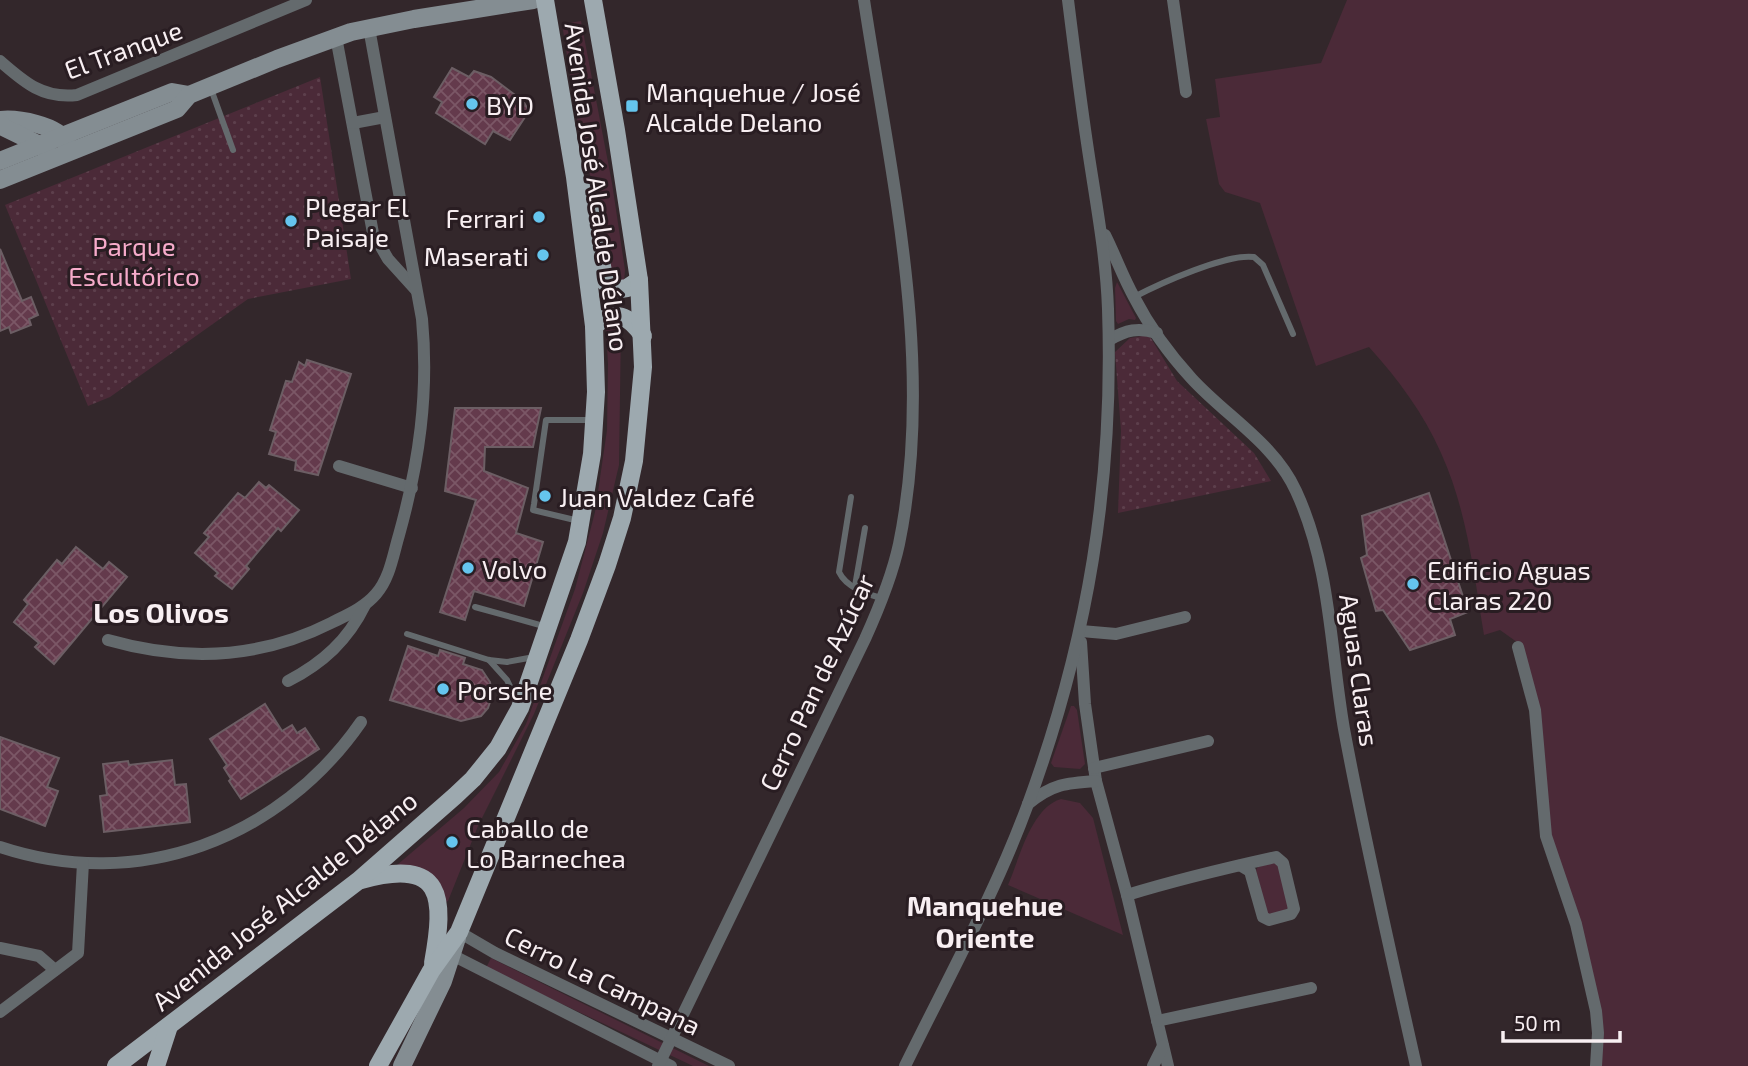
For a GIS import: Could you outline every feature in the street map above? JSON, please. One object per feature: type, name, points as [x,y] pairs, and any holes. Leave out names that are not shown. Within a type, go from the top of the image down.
[{"type":"main road","points":[[0,180],[65,148],[177,109],[189,95],[336,37],[369,28],[533,0]]},
{"type":"main road","name":"Avenida José Alcalde Délano","points":[[116,1066],[358,881],[472,779],[498,748],[520,708],[571,563],[591,465],[595,420],[594,326],[575,177],[545,0]]},
{"type":"main road","name":"Avenida José Alcalde Délano","points":[[402,1066],[452,955],[459,932],[579,640],[615,542],[634,461],[642,397],[643,336],[639,280],[593,0]]},
{"type":"main road","points":[[10,118],[46,127],[65,148],[40,145],[3,127],[0,121],[10,118]]},
{"type":"main road","points":[[0,134],[3,147],[0,153]]},
{"type":"main road","points":[[0,161],[40,145]]},
{"type":"main road","points":[[575,177],[587,184],[605,282],[614,290],[639,280]]},
{"type":"main road","points":[[594,326],[607,317],[620,315],[631,321],[643,336]]},
{"type":"main road","points":[[358,881],[384,875],[409,874],[421,878],[432,888],[439,903],[440,923],[431,971]]},
{"type":"main road","name":"Avenida José Alcalde Délano","points":[[378,1066],[431,971],[459,932]]},
{"type":"main road","points":[[156,1066],[169,1026]]},
{"type":"main road","points":[[367,1066],[400,1028]]},
{"type":"street","name":"El Tranque","points":[[0,61],[24,82],[46,94],[65,97],[77,95],[306,0]]},
{"type":"street","name":"Cerro Pan de Azúcar","points":[[663,1064],[672,1037],[883,598],[899,543],[908,477],[912,340],[903,253],[864,0]]},
{"type":"street","points":[[905,1066],[980,913],[1028,804],[1081,631],[1096,551],[1106,470],[1108,305],[1100,225],[1068,0]]},
{"type":"street","points":[[1173,0],[1186,92]]},
{"type":"street","points":[[108,640],[182,655],[232,654],[283,644],[308,635],[365,605],[375,596],[387,576],[412,488],[421,434],[425,377],[424,338],[369,28]]},
{"type":"street","points":[[336,37],[373,233],[388,259],[416,290]]},
{"type":"street","points":[[353,123],[386,117]]},
{"type":"street","name":"Aguas Claras","points":[[1100,225],[1133,297],[1172,356],[1192,379],[1275,456],[1296,490],[1305,513],[1323,572],[1344,725],[1416,1066]]},
{"type":"street","points":[[1109,340],[1131,330],[1145,329],[1157,334]]},
{"type":"street","points":[[339,466],[412,488]]},
{"type":"street","points":[[288,681],[316,665],[334,650],[349,632],[365,605]]},
{"type":"street","points":[[1081,631],[1116,634],[1185,617]]},
{"type":"street","points":[[1081,631],[1085,704],[1095,774],[1168,1066]]},
{"type":"street","points":[[1518,647],[1538,725],[1546,836],[1576,924],[1596,1011],[1598,1033],[1595,1066]]},
{"type":"street","points":[[1061,701],[1072,696],[1080,698],[1085,704]]},
{"type":"street","points":[[0,847],[28,855],[83,863],[132,861],[180,853],[227,836],[271,813],[312,781],[361,722]]},
{"type":"street","points":[[1028,804],[1056,785],[1209,741]]},
{"type":"street","points":[[1042,762],[1046,774],[1056,785]]},
{"type":"street","points":[[1127,895],[1240,865],[1276,857],[1283,863],[1294,909],[1291,914],[1269,920],[1263,917],[1250,871],[1240,865]]},
{"type":"street","points":[[0,1012],[74,958],[80,946],[83,863]]},
{"type":"street","name":"Cerro La Campana","points":[[459,932],[495,953],[729,1066]]},
{"type":"street","points":[[0,948],[39,956],[55,970]]},
{"type":"street","name":"Cerro La Campana","points":[[452,955],[663,1064]]},
{"type":"street","points":[[1157,1021],[1311,988]]},
{"type":"street","points":[[1153,1066],[1163,1046]]},
{"type":"lane","points":[[210,87],[233,150]]},
{"type":"lane","points":[[1133,297],[1158,285],[1236,257],[1254,257],[1263,265],[1293,334]]},
{"type":"lane","points":[[581,521],[533,510],[546,420],[595,420]]},
{"type":"lane","points":[[851,497],[839,567],[841,577],[866,594],[883,598]]},
{"type":"lane","points":[[855,586],[865,528]]},
{"type":"lane","points":[[475,607],[549,627]]},
{"type":"lane","points":[[407,634],[488,660],[508,662],[538,656]]},
{"type":"lane","points":[[488,660],[507,680],[520,708]]},
{"type":"green space","points":[[1347,0],[1748,0],[1748,1066],[1600,1066],[1602,1024],[1551,835],[1521,645],[1500,630],[1484,635],[1463,520],[1441,453],[1410,397],[1369,347],[1316,366],[1260,203],[1225,192],[1219,184],[1206,119],[1220,117],[1215,79],[1321,63]]},
{"type":"green space","points":[[581,21],[612,183],[625,270],[624,282],[613,283],[596,197],[580,138],[562,24]]},
{"type":"green space","name":"Parque Escultórico","points":[[320,77],[351,279],[248,299],[110,397],[88,406],[5,205]]},
{"type":"green space","points":[[1117,282],[1135,320],[1129,319],[1118,324],[1116,321]]},
{"type":"green space","points":[[613,321],[621,326],[619,465],[603,533],[583,593],[534,714],[478,826],[446,902],[397,865],[464,808],[499,772],[526,724],[575,589],[595,512],[607,430],[606,328]]},
{"type":"green space","points":[[1149,335],[1177,381],[1254,453],[1271,481],[1118,513],[1121,431],[1115,352],[1130,338]]},
{"type":"green space","points":[[1071,706],[1077,710],[1085,764],[1080,769],[1054,767],[1051,763]]},
{"type":"green space","points":[[1061,799],[1080,803],[1093,818],[1123,935],[1008,885],[1034,823],[1051,804]]},
{"type":"green space","points":[[1275,862],[1279,865],[1289,908],[1271,916],[1267,913],[1256,870]]},
{"type":"green space","points":[[491,958],[709,1066],[693,1066],[486,968]]},
{"type":"building","points":[[452,68],[469,77],[474,71],[491,77],[523,101],[529,111],[510,140],[493,131],[485,144],[436,113],[442,102],[434,97]]},
{"type":"building","points":[[0,249],[22,301],[31,297],[38,315],[29,319],[31,325],[11,333],[9,327],[0,331]]},
{"type":"building","points":[[307,360],[351,374],[318,475],[295,470],[296,461],[269,454],[276,432],[270,430],[286,381],[292,382],[299,362],[305,366]]},
{"type":"building","points":[[455,408],[541,408],[533,447],[485,447],[484,471],[528,488],[516,533],[543,542],[524,606],[474,591],[465,620],[440,612],[476,500],[445,491]]},
{"type":"building","points":[[259,482],[266,488],[269,485],[299,510],[281,531],[278,528],[246,566],[249,569],[232,589],[215,576],[218,573],[195,553],[209,537],[204,533],[238,493],[245,498]]},
{"type":"building","name":"Edificio Aguas Claras 220","points":[[1429,493],[1468,612],[1450,619],[1455,635],[1410,650],[1383,610],[1376,611],[1361,558],[1367,555],[1362,516]]},
{"type":"building","points":[[76,547],[103,569],[109,562],[127,577],[54,664],[35,647],[39,643],[14,622],[28,604],[24,600],[57,560],[62,564]]},
{"type":"building","name":"Porsche","points":[[408,646],[438,656],[440,650],[465,658],[463,664],[482,670],[490,682],[492,696],[488,708],[481,716],[461,721],[390,700]]},
{"type":"building","points":[[265,704],[282,731],[292,725],[297,733],[305,728],[319,749],[241,799],[229,781],[231,779],[224,768],[227,765],[210,739]]},
{"type":"building","points":[[0,737],[59,758],[47,787],[58,791],[45,826],[0,809]]},
{"type":"building","points":[[172,760],[175,785],[186,784],[190,822],[104,832],[100,796],[107,795],[103,764],[128,761],[129,765]]},
{"type":"place","name":"BYD","points":[[472,104]]},
{"type":"place","name":"Manquehue / José Alcalde Delano","points":[[632,106]]},
{"type":"place","name":"Ferrari","points":[[539,217]]},
{"type":"place","name":"Plegar El Paisaje","points":[[291,221]]},
{"type":"place","name":"Maserati","points":[[543,255]]},
{"type":"place","name":"Juan Valdez Café","points":[[545,496]]},
{"type":"place","name":"Volvo","points":[[468,568]]},
{"type":"place","name":"Edificio Aguas Claras 220","points":[[1413,584]]},
{"type":"place","name":"Porsche","points":[[443,689]]},
{"type":"place","name":"Caballo de Lo Barnechea","points":[[452,842]]},
{"type":"district","name":"Los Olivos","points":[[161,612]]},
{"type":"district","name":"Manquehue Oriente","points":[[985,921]]}]
